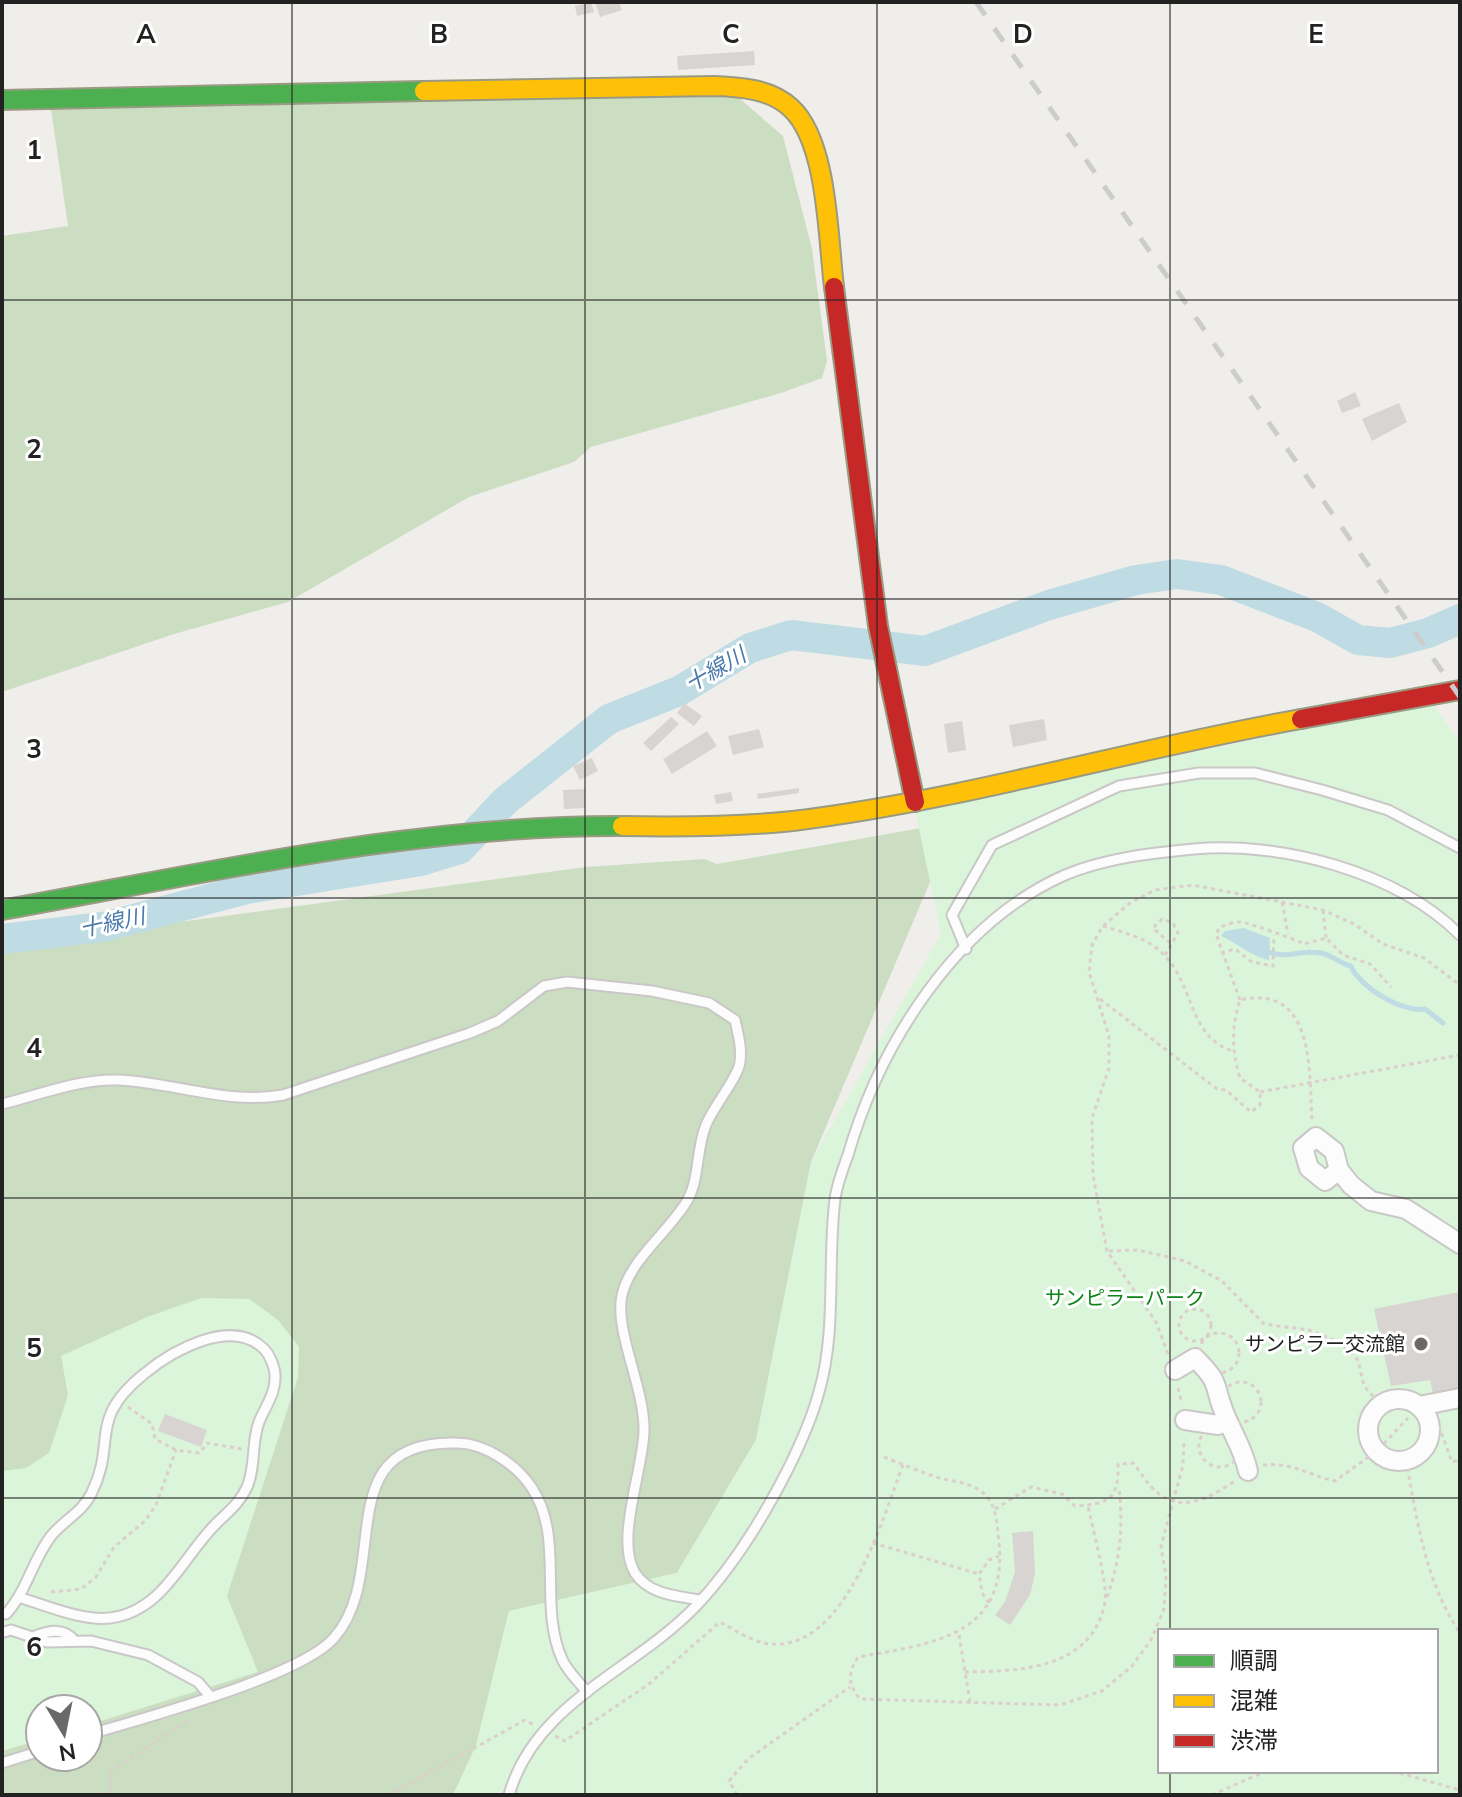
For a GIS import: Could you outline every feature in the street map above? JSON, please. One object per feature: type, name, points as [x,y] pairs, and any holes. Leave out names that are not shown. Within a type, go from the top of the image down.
[{"type":"street","points":[[2,100],[733,86],[760,91],[782,102],[801,119],[817,156],[878,626],[915,802]]},
{"type":"street","points":[[2,910],[406,838],[501,830],[791,821],[915,802],[1249,728],[1460,690]]},
{"type":"street","points":[[1339,1170],[1325,1181],[1309,1168],[1303,1148],[1316,1137],[1334,1151],[1339,1170],[1371,1201],[1406,1209],[1460,1244]]},
{"type":"street","points":[[1175,1370],[1195,1358],[1217,1380],[1221,1419],[1243,1448],[1248,1471]]},
{"type":"street","points":[[1424,1405],[1430,1432],[1423,1450],[1406,1460],[1396,1461],[1377,1451],[1368,1432],[1374,1412],[1381,1405],[1400,1399],[1424,1405],[1460,1398]]},
{"type":"street","points":[[1185,1420],[1221,1419]]},
{"type":"lane","points":[[966,949],[952,915],[992,845],[1119,786],[1199,773],[1255,773],[1388,810],[1460,848]]},
{"type":"lane","points":[[509,1795],[514,1775],[542,1731],[557,1715],[626,1665],[700,1600],[746,1541],[787,1470],[819,1392],[828,1340],[835,1196],[859,1117],[894,1043],[942,973],[997,916],[1065,875],[1137,855],[1212,847],[1296,854],[1375,879],[1447,922],[1460,935]]},
{"type":"lane","points":[[2,1104],[114,1080],[225,1097],[264,1099],[283,1095],[470,1033],[498,1021],[544,986],[567,982],[652,991],[709,1003],[735,1020],[740,1042],[740,1065],[715,1102],[704,1129],[689,1199],[631,1273],[620,1310],[640,1390],[644,1429],[626,1554],[636,1575],[647,1585],[659,1592],[700,1600]]},
{"type":"lane","points":[[21,1598],[108,1618],[145,1604],[175,1579],[203,1538],[236,1507],[248,1486],[258,1424],[273,1392],[276,1375],[268,1353],[243,1335],[227,1335],[172,1356],[145,1373],[117,1399],[108,1416],[100,1470],[92,1493],[77,1515],[53,1533],[28,1577],[21,1598],[4,1610],[3,1633],[35,1636],[61,1644],[75,1641],[119,1646],[148,1655],[198,1682],[210,1696]]},
{"type":"lane","points":[[104,1730],[270,1675],[333,1640],[351,1614],[360,1589],[370,1504],[377,1477],[393,1460],[435,1442],[462,1443],[488,1451],[514,1467],[531,1487],[545,1513],[554,1626],[562,1659],[587,1692]]},
{"type":"lane","points":[[2,1763],[24,1756]]},
{"type":"path","points":[[884,1457],[939,1478],[968,1483],[985,1493],[995,1509],[1000,1555],[989,1603],[959,1634],[940,1642],[858,1657],[849,1671],[850,1687],[860,1699],[1060,1705],[1102,1691],[1132,1666],[1151,1640],[1164,1609],[1166,1576],[1161,1546],[1183,1465],[1185,1420],[1175,1370],[1156,1322],[1107,1251],[1093,1175],[1092,1118],[1109,1068],[1109,1036],[1089,972],[1092,945],[1103,926],[1130,903],[1155,890],[1193,885],[1323,910],[1354,924],[1383,944],[1424,958],[1460,985]]},
{"type":"path","points":[[1282,902],[1288,935]]},
{"type":"path","points":[[1323,910],[1326,938],[1343,955],[1370,964],[1391,987]]},
{"type":"path","points":[[1165,955],[1178,933],[1173,923],[1162,919],[1153,928],[1170,943]]},
{"type":"path","points":[[1326,938],[1304,944],[1288,935],[1274,935],[1242,921],[1220,927],[1216,934],[1221,953],[1240,1000],[1235,1017],[1237,1038],[1232,1051],[1240,1078],[1260,1092],[1460,1055]]},
{"type":"path","points":[[1103,926],[1144,939],[1165,955],[1179,974],[1199,1023],[1212,1044],[1232,1051]]},
{"type":"path","points":[[1221,953],[1235,949],[1252,962],[1273,966],[1274,935]]},
{"type":"path","points":[[1240,1000],[1261,996],[1279,1002],[1296,1020],[1311,1064],[1311,1102],[1316,1137]]},
{"type":"path","points":[[1098,998],[1217,1089],[1226,1090],[1251,1112],[1260,1105],[1260,1092]]},
{"type":"path","points":[[1107,1251],[1138,1250],[1185,1261],[1222,1281],[1264,1324],[1309,1330],[1339,1342],[1358,1360],[1364,1386],[1381,1405]]},
{"type":"path","points":[[1204,1338],[1193,1341],[1181,1332],[1179,1321],[1186,1313],[1195,1309],[1208,1316],[1210,1331],[1204,1338],[1199,1351],[1206,1369],[1218,1373],[1231,1369],[1239,1351],[1229,1335],[1216,1333],[1204,1338]]},
{"type":"path","points":[[1245,1382],[1256,1389],[1261,1401],[1253,1418],[1241,1422],[1221,1419],[1221,1400],[1227,1388],[1245,1382]]},
{"type":"path","points":[[117,1399],[152,1424],[155,1439],[176,1450],[200,1453],[207,1443],[254,1451]]},
{"type":"path","points":[[965,1672],[1014,1671],[1051,1664],[1078,1648],[1095,1627],[1120,1562],[1123,1526],[1118,1464],[1133,1463],[1157,1493],[1174,1501],[1193,1502],[1212,1497],[1248,1471],[1265,1464],[1292,1464],[1317,1477],[1335,1481],[1377,1451],[1424,1405],[1452,1462],[1460,1460]]},
{"type":"path","points":[[47,1593],[81,1589],[96,1577],[114,1547],[145,1521],[156,1505],[176,1450]]},
{"type":"path","points":[[1406,1460],[1420,1539],[1432,1581],[1460,1633]]},
{"type":"path","points":[[389,1795],[525,1720],[565,1741],[649,1684],[720,1622],[769,1644],[790,1643],[808,1636],[830,1618],[854,1584],[903,1465]]},
{"type":"path","points":[[995,1509],[1031,1487],[1062,1494],[1075,1506],[1088,1506],[1110,1498],[1119,1486]]},
{"type":"path","points":[[1088,1506],[1106,1600]]},
{"type":"path","points":[[873,1543],[979,1574]]},
{"type":"path","points":[[989,1603],[982,1593],[979,1574],[989,1560],[1000,1555]]},
{"type":"path","points":[[959,1634],[970,1702]]},
{"type":"path","points":[[737,1795],[729,1781],[748,1759],[850,1687]]},
{"type":"path","points":[[110,1795],[111,1770],[191,1719],[210,1696]]},
{"type":"path","points":[[1212,1795],[1262,1773]]},
{"type":"path","points":[[1399,1773],[1460,1790]]},
{"type":"path","points":[[1008,1795],[1026,1795]]},
{"type":"green space","points":[[732,92],[783,136],[812,249],[827,361],[822,378],[781,393],[591,447],[574,462],[469,497],[288,602],[174,634],[2,692],[2,236],[68,226],[51,109]]},
{"type":"green space","name":"サンピラーパーク","points":[[1432,703],[1460,743],[1460,1795],[453,1795],[476,1746],[509,1611],[677,1573],[756,1440],[811,1162],[941,934],[915,810]]},
{"type":"green space","points":[[933,826],[933,875],[811,1162],[756,1440],[677,1573],[509,1611],[476,1746],[453,1795],[2,1795],[2,946],[586,867],[704,859],[717,864]]},
{"type":"green space","points":[[201,1298],[249,1299],[278,1320],[299,1347],[298,1377],[227,1596],[258,1672],[104,1720],[104,1693],[24,1693],[24,1745],[2,1751],[2,1471],[26,1468],[49,1453],[68,1395],[61,1356],[147,1317]]},
{"type":"water","points":[[1244,928],[1270,938],[1269,960],[1221,936],[1225,931]]},
{"type":"building","points":[[591,2],[594,12],[577,16],[575,6]]},
{"type":"building","points":[[595,2],[619,2],[622,10],[600,17]]},
{"type":"building","points":[[754,51],[755,65],[678,70],[677,56]]},
{"type":"building","points":[[1355,392],[1361,406],[1342,413],[1337,401]]},
{"type":"building","points":[[1399,403],[1407,422],[1372,441],[1362,419]]},
{"type":"building","points":[[684,703],[702,716],[694,726],[677,713]]},
{"type":"building","points":[[671,717],[679,724],[651,751],[643,743]]},
{"type":"building","points":[[1044,719],[1047,740],[1013,747],[1009,725]]},
{"type":"building","points":[[962,721],[966,750],[948,753],[944,724]]},
{"type":"building","points":[[759,729],[764,747],[733,755],[728,736]]},
{"type":"building","points":[[707,731],[717,746],[672,774],[663,759]]},
{"type":"building","points":[[592,758],[598,771],[580,780],[573,766]]},
{"type":"building","points":[[799,788],[799,793],[758,799],[757,794]]},
{"type":"building","points":[[585,789],[585,808],[564,809],[563,790]]},
{"type":"building","points":[[731,792],[733,801],[716,804],[714,795]]},
{"type":"building","name":"サンピラー交流館","points":[[1460,1292],[1460,1393],[1434,1397],[1430,1380],[1391,1386],[1374,1309]]},
{"type":"building","points":[[165,1414],[207,1430],[201,1447],[158,1431]]},
{"type":"building","points":[[1033,1531],[1035,1574],[1030,1595],[1010,1625],[995,1615],[1005,1602],[1015,1572],[1012,1533]]},
{"type":"waterway","name":"十線川","points":[[2,939],[103,927],[247,889],[421,861],[460,849],[505,801],[609,719],[679,691],[750,648],[791,635],[925,651],[1049,605],[1136,580],[1177,574],[1221,580],[1317,617],[1358,640],[1390,643],[1428,633],[1460,619]]},
{"type":"waterway","points":[[1263,950],[1279,955],[1313,952],[1329,955],[1351,966],[1363,982],[1383,997],[1405,1007],[1425,1009],[1443,1023]]},
{"type":"railway","points":[[976,2],[1460,697]]},
{"type":"traffic: fast","points":[[2,100],[424,91]]},
{"type":"traffic: fast","points":[[2,910],[388,842],[544,828],[622,826]]},
{"type":"traffic: slow","points":[[424,91],[715,86],[745,88],[774,97],[791,108],[803,123],[812,144],[824,192],[834,287]]},
{"type":"traffic: slow","points":[[622,826],[750,824],[857,812],[1301,719]]},
{"type":"traffic: jam","points":[[834,287],[878,626],[915,802]]},
{"type":"traffic: jam","points":[[1301,719],[1460,690]]},
{"type":"place","name":"サンピラー交流館","points":[[1421,1344]]}]
